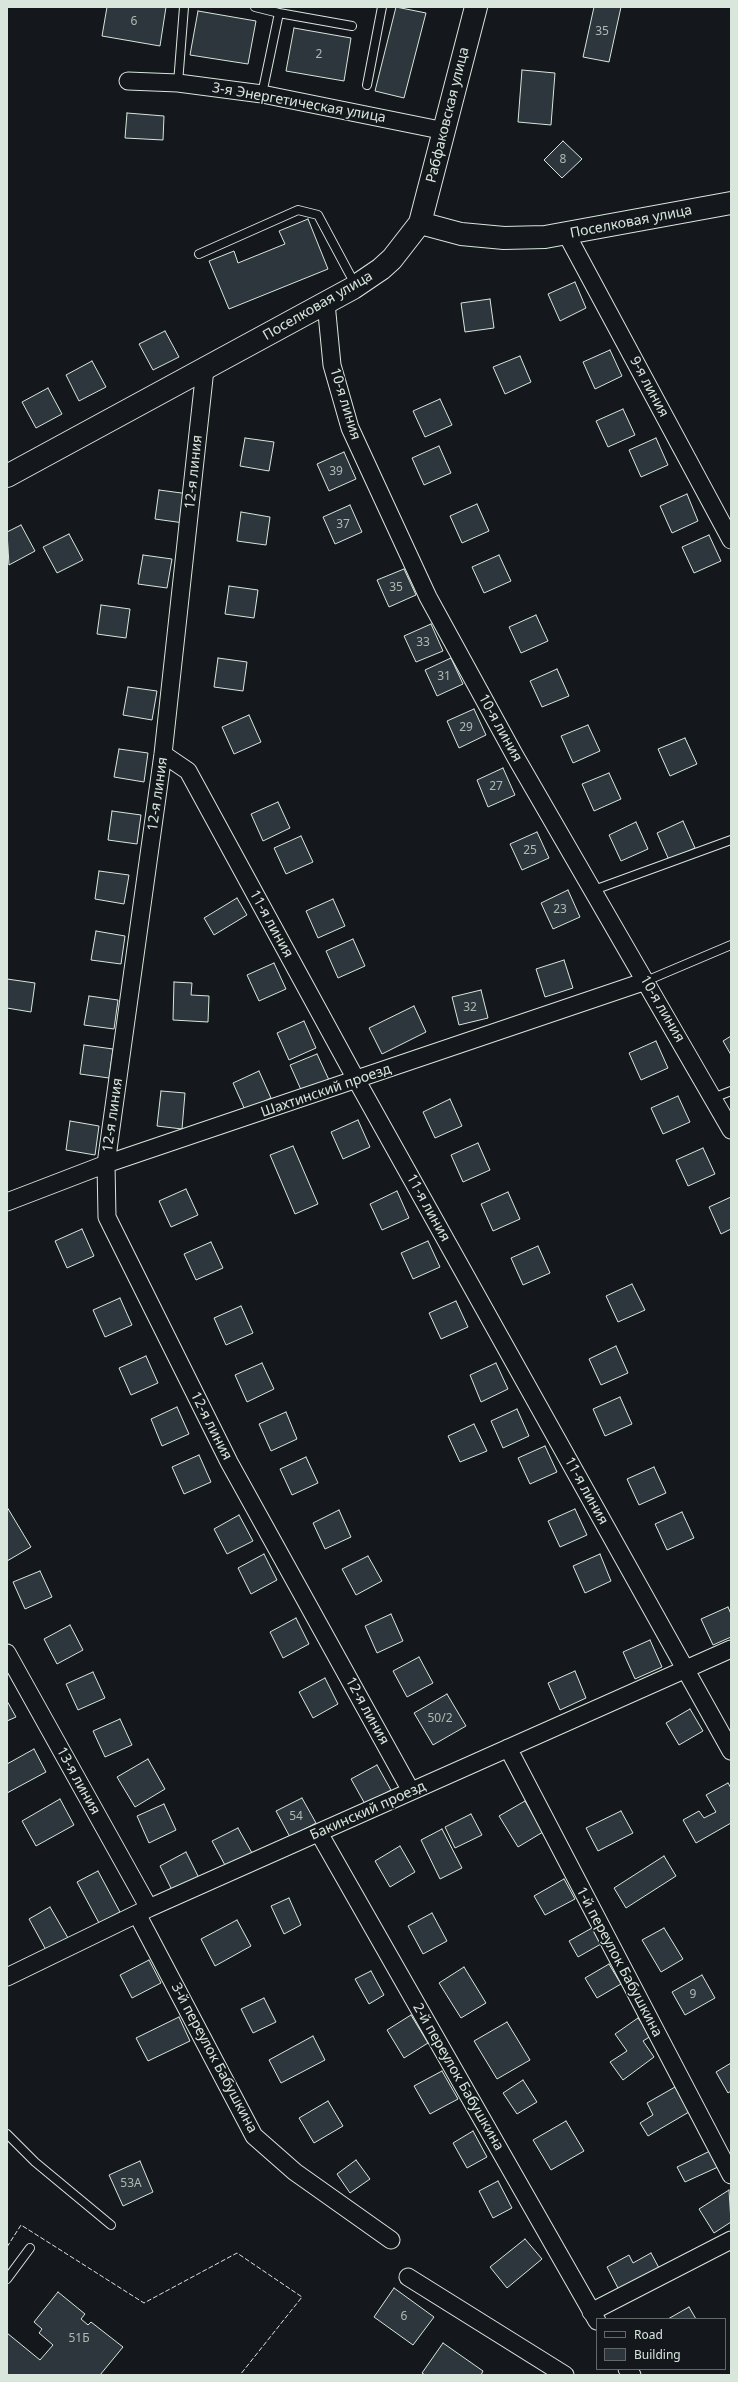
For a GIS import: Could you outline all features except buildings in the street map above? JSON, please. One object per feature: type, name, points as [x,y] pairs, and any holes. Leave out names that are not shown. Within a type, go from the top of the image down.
[{"type":"street","name":"Рабфаковская улица","points":[[420,223],[476,7]]},
{"type":"street","name":"3-я Энергетическая улица","points":[[128,81],[178,83],[262,94],[444,131]]},
{"type":"street","name":"Поселковая улица","points":[[7,476],[326,304],[356,286],[386,264],[420,223],[461,234],[504,238],[567,235],[731,203]]},
{"type":"street","name":"9-я линия","points":[[567,235],[731,540]]},
{"type":"street","name":"10-я линия","points":[[326,304],[332,365],[350,428],[428,597],[515,756],[646,980],[731,1130]]},
{"type":"street","name":"12-я линия","points":[[205,369],[163,754],[106,1164],[107,1217],[229,1462],[411,1791]]},
{"type":"street","name":"11-я линия","points":[[163,754],[188,771],[357,1081],[731,1752]]},
{"type":"street","name":"Шахтинский проезд","points":[[7,1202],[106,1164],[357,1081],[646,980]]},
{"type":"street","name":"Бакинский проезд","points":[[7,1977],[143,1911],[731,1649]]},
{"type":"street","name":"13-я линия","points":[[7,1653],[143,1911]]},
{"type":"street","name":"1-й переулок Бабушкина","points":[[508,1748],[731,2175]]},
{"type":"street","name":"2-й переулок Бабушкина","points":[[319,1833],[594,2316]]},
{"type":"street","name":"3-й переулок Бабушкина","points":[[143,1911],[254,2136],[295,2172],[390,2240]]},
{"type":"street","points":[[594,2316],[731,2240]]},
{"type":"street","points":[[408,2277],[565,2375]]},
{"type":"lane","points":[[178,83],[184,7]]},
{"type":"lane","points":[[255,7],[352,26]]},
{"type":"lane","points":[[367,85],[382,7]]},
{"type":"lane","points":[[262,94],[279,12]]},
{"type":"lane","points":[[199,254],[298,210],[318,215],[356,286]]},
{"type":"lane","points":[[594,890],[731,840]]},
{"type":"lane","points":[[646,980],[731,945]]},
{"type":"lane","points":[[714,1098],[731,1090]]},
{"type":"lane","points":[[7,2134],[35,2162],[111,2225]]},
{"type":"lane","points":[[7,2279],[30,2248]]},
{"type":"fence","points":[[7,2247],[21,2225],[144,2303],[237,2253],[302,2297],[240,2375]]}]
